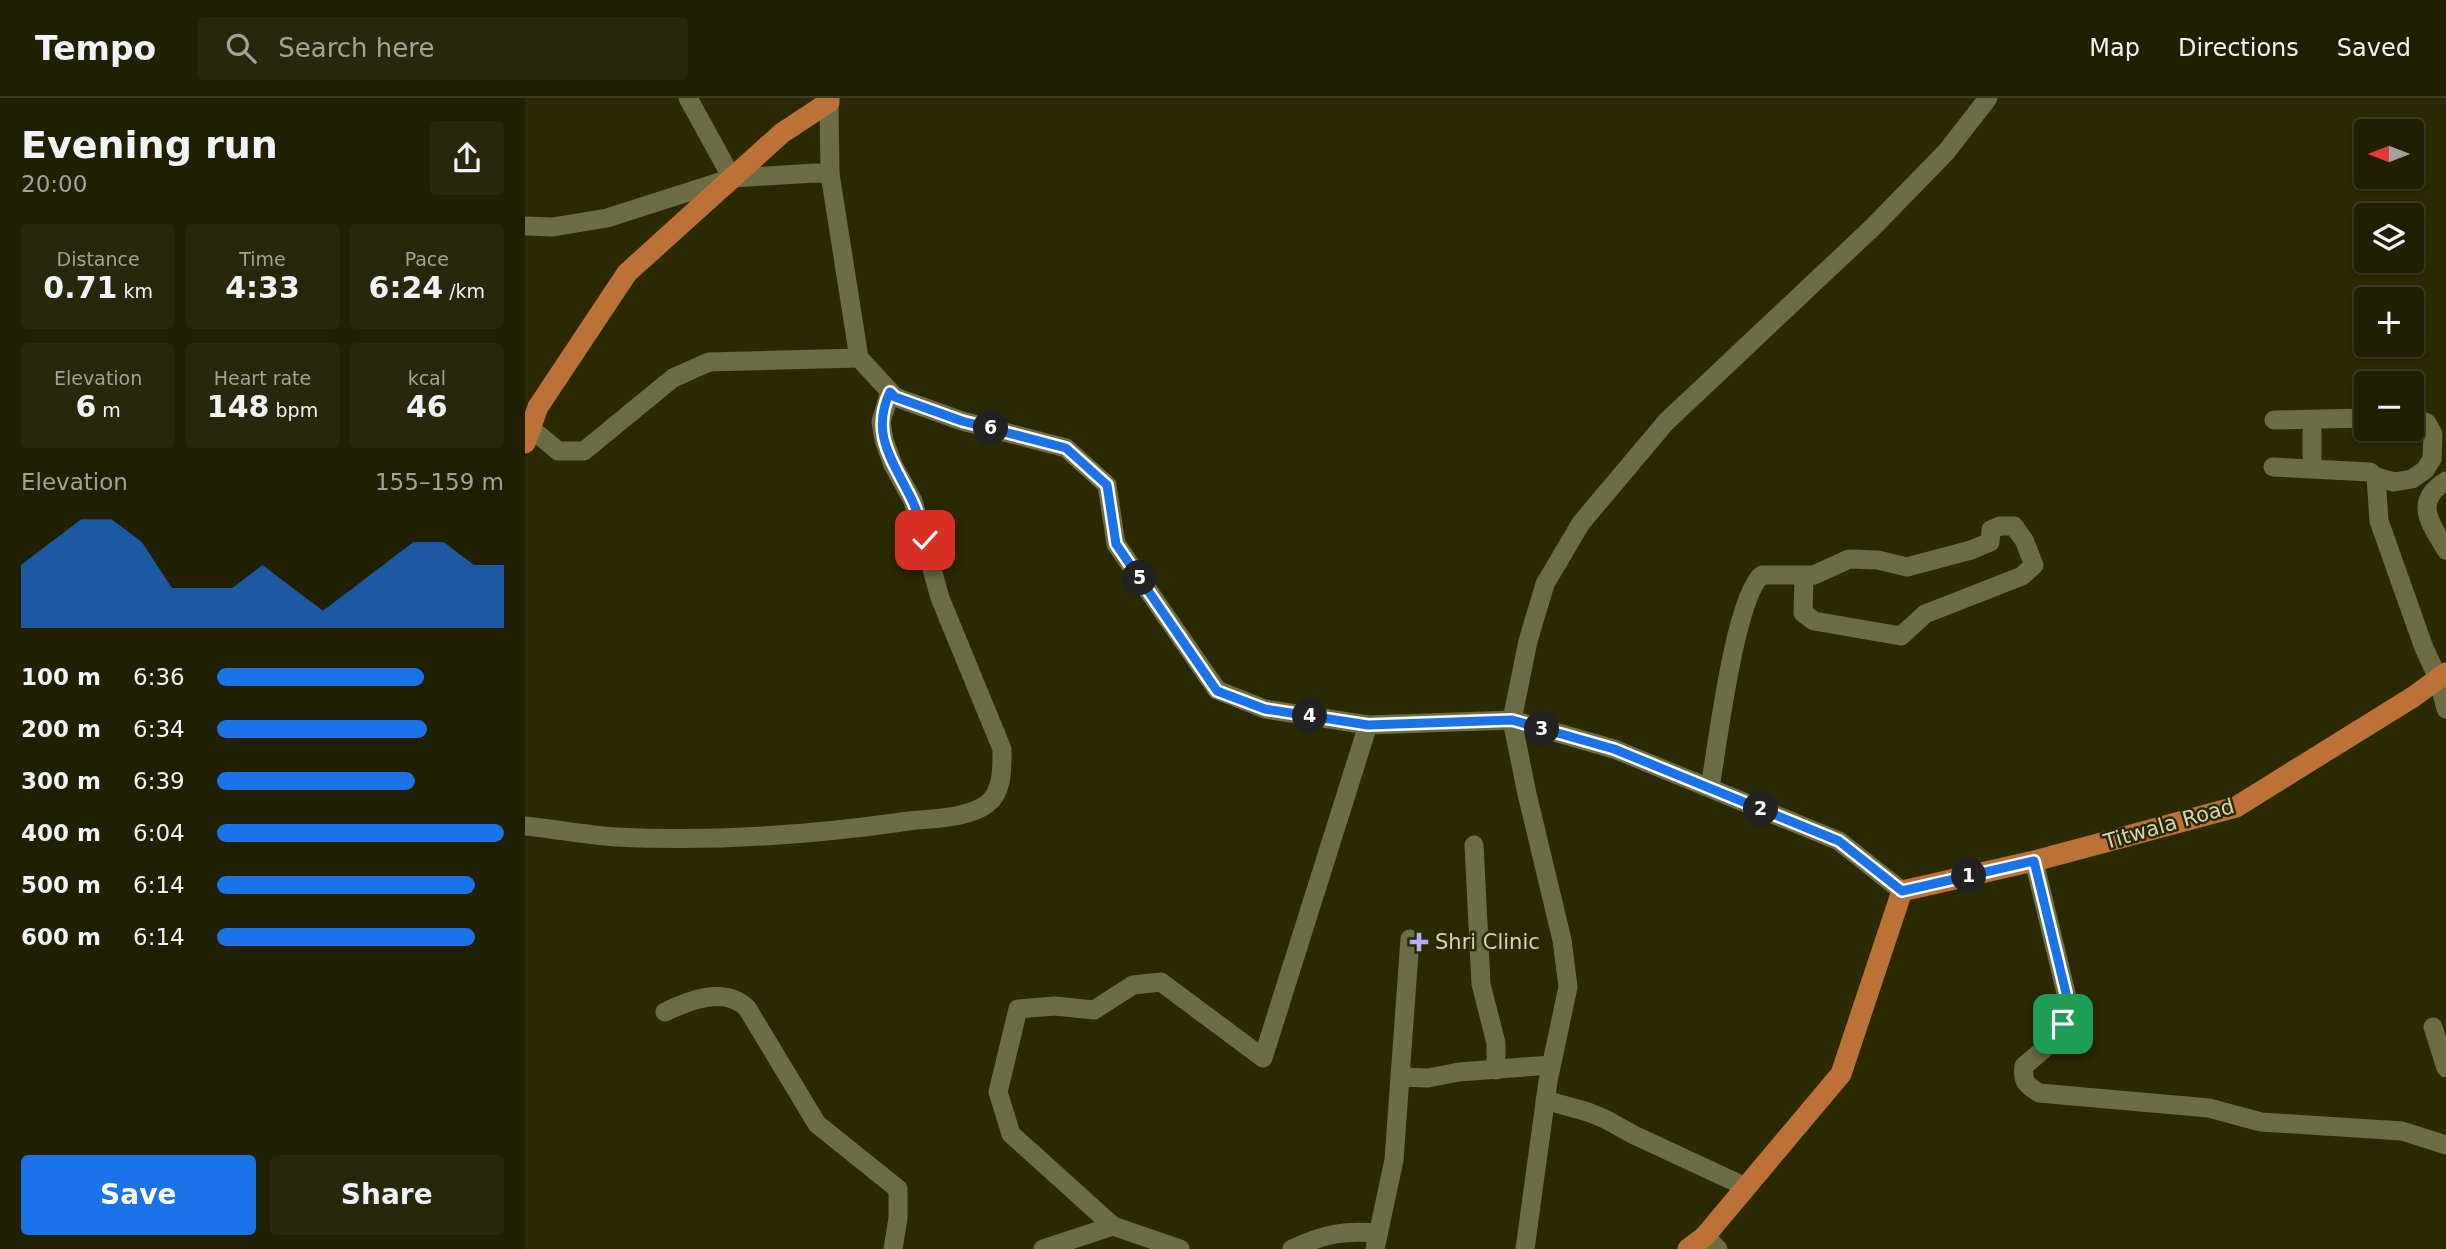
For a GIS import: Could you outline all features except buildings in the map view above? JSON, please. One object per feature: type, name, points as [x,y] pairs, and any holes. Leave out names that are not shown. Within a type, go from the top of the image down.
[{"type":"main road","points":[[532,439],[538,407],[627,273],[782,133],[829,100]]},
{"type":"main road","name":"Titwala Road","points":[[1902,891],[2034,861],[2236,807],[2413,697],[2442,676]]},
{"type":"main road","points":[[1688,1249],[1711,1242],[1746,1187],[1840,1073],[1902,891]]},
{"type":"street","points":[[688,98],[732,178]]},
{"type":"street","points":[[1525,1249],[1545,1100],[1568,987],[1562,940],[1512,720],[1528,641],[1545,584],[1581,523],[1666,422],[1873,227],[1947,151],[1987,98]]},
{"type":"street","points":[[829,100],[829,174],[859,358],[895,397],[962,421],[1066,448],[1107,485],[1116,544],[1217,691],[1265,709],[1368,725],[1512,720],[1614,749],[1839,841],[1902,891]]},
{"type":"street","points":[[525,226],[553,227],[607,218],[732,178],[829,174]]},
{"type":"street","points":[[532,439],[558,451],[584,451],[673,378],[709,362],[859,358]]},
{"type":"street","points":[[525,826],[615,836],[736,838],[884,825],[968,813],[988,803],[997,790],[1002,775],[1002,749],[940,598],[913,501],[893,465],[884,440],[881,422],[890,392]]},
{"type":"street","points":[[2274,420],[2354,418]]},
{"type":"street","points":[[2312,420],[2312,468]]},
{"type":"street","points":[[2273,467],[2370,472],[2376,477],[2394,482],[2412,479],[2425,470],[2432,459],[2433,434],[2424,422]]},
{"type":"street","points":[[2376,477],[2379,521],[2424,648],[2442,676],[2446,709]]},
{"type":"street","points":[[2446,481],[2431,494],[2426,505],[2427,516],[2446,551]]},
{"type":"street","points":[[1710,788],[1737,632],[1752,587],[1762,575],[1814,575],[1849,559],[1878,560],[1907,567],[1971,550],[1990,542],[1991,530],[2000,526],[2014,526],[2024,540],[2034,565],[2022,576],[1925,614],[1901,636],[1814,621],[1803,613],[1804,576]]},
{"type":"street","points":[[1179,1249],[1157,1245],[1113,1226],[1011,1134],[998,1092],[1018,1009],[1055,1006],[1094,1010],[1133,985],[1161,982],[1263,1058],[1368,725]]},
{"type":"street","points":[[1474,845],[1481,984],[1496,1043],[1496,1070]]},
{"type":"street","points":[[2034,861],[2066,993],[2066,1009],[2063,1024],[2052,1042],[2024,1066],[2023,1076],[2027,1085],[2039,1093],[2209,1108],[2260,1122],[2402,1131],[2446,1145]]},
{"type":"street","points":[[1292,1249],[1318,1236],[1357,1231],[1377,1241],[1394,1160],[1410,939]]},
{"type":"street","points":[[665,1012],[717,996],[739,1000],[747,1008],[817,1124],[898,1189],[894,1249]]},
{"type":"street","points":[[2433,1027],[2446,1068]]},
{"type":"street","points":[[1401,1077],[1428,1078],[1459,1072],[1551,1065]]},
{"type":"street","points":[[1545,1100],[1605,1119],[1746,1187]]},
{"type":"street","points":[[1043,1249],[1113,1226]]},
{"type":"place","name":"Shri Clinic","points":[[1419,942]]},
{"type":"route","points":[[925,540],[913,501],[893,465],[884,440],[881,422],[890,392],[895,397],[962,421],[1066,448],[1107,485],[1116,544],[1217,691],[1265,709],[1368,725],[1512,720],[1614,749],[1839,841],[1902,891],[2034,861],[2049,932],[2066,993],[2063,1024]]}]
